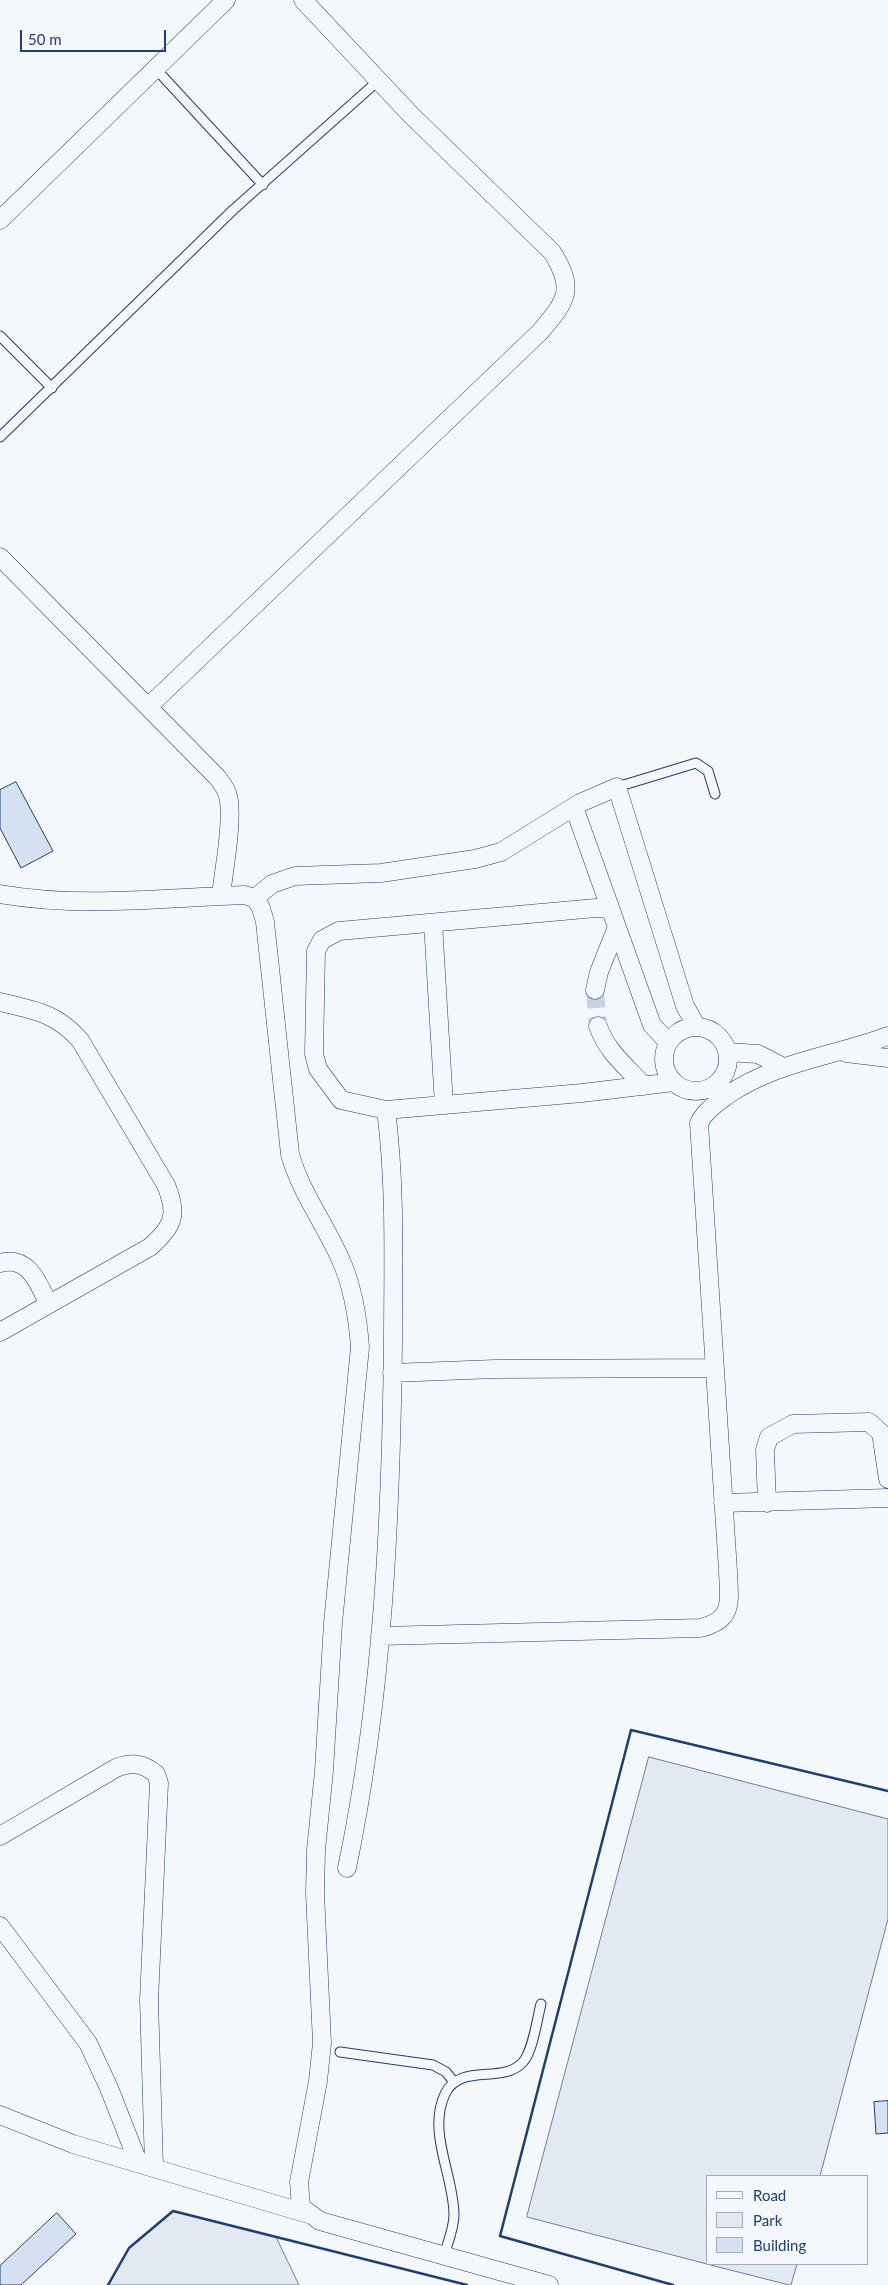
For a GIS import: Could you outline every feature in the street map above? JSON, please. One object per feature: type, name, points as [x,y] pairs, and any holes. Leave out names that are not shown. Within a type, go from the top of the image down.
[{"type":"street","points":[[0,220],[226,0]]},
{"type":"street","points":[[148,707],[540,332],[562,306],[566,288],[564,270],[552,252],[379,80],[303,0]]},
{"type":"street","points":[[0,557],[217,777],[226,789],[229,801],[229,820],[221,896]]},
{"type":"street","points":[[255,898],[272,884],[295,876],[382,873],[475,859],[501,852],[591,797],[617,787],[685,1006],[696,1027]]},
{"type":"street","points":[[574,807],[652,1024],[668,1042]]},
{"type":"street","points":[[0,894],[31,900],[90,903],[244,895],[255,898],[261,908],[265,922],[290,1154],[300,1182],[342,1264],[354,1303],[360,1347],[333,1623],[324,1771],[316,1844],[315,1886],[322,2043],[318,2081],[299,2182],[301,2206],[308,2214]]},
{"type":"street","points":[[610,908],[339,932],[322,940],[316,951],[314,1054],[318,1069],[341,1100],[386,1110],[674,1082]]},
{"type":"street","points":[[433,923],[444,1105]]},
{"type":"street","points":[[595,990],[599,972],[617,927]]},
{"type":"street","points":[[0,1002],[40,1011],[55,1018],[67,1026],[80,1040],[166,1185],[173,1202],[173,1219],[165,1234],[150,1247],[48,1302],[0,1332]]},
{"type":"street","points":[[598,1026],[604,1043],[612,1054],[644,1086]]},
{"type":"street","points":[[725,1071],[713,1087],[698,1091],[682,1088],[674,1082],[668,1071],[666,1059],[668,1042],[680,1030],[696,1027],[715,1032],[722,1039],[727,1052],[725,1071],[730,1094]]},
{"type":"street","points":[[380,1636],[681,1628],[714,1624],[727,1614],[728,1598],[723,1503],[699,1122],[704,1115],[730,1094],[757,1076],[888,1036]]},
{"type":"street","points":[[727,1052],[758,1054],[783,1067]]},
{"type":"street","points":[[834,1052],[888,1058]]},
{"type":"street","points":[[698,1091],[704,1115]]},
{"type":"street","points":[[346,1868],[365,1770],[380,1636],[392,1373],[394,1226],[392,1148],[386,1110]]},
{"type":"street","points":[[0,1264],[16,1261],[23,1264],[36,1279],[48,1302]]},
{"type":"street","points":[[392,1373],[495,1369],[715,1368]]},
{"type":"street","points":[[766,1503],[765,1450],[769,1437],[793,1424],[869,1422],[881,1433],[888,1479]]},
{"type":"street","points":[[723,1503],[888,1498]]},
{"type":"street","points":[[0,1836],[116,1768],[128,1764],[139,1764],[156,1774],[159,1783],[149,2000],[146,2164]]},
{"type":"street","points":[[0,1926],[88,2043],[146,2164]]},
{"type":"street","points":[[4,2123],[308,2214],[320,2221],[350,2230],[549,2285]]},
{"type":"lane","points":[[155,68],[263,184]]},
{"type":"lane","points":[[0,437],[263,184],[379,80]]},
{"type":"lane","points":[[0,336],[52,388]]},
{"type":"lane","points":[[617,787],[696,763],[708,771],[715,794]]},
{"type":"lane","points":[[444,2255],[454,2217],[440,2127],[442,2104],[446,2093],[454,2082],[463,2077],[518,2067],[528,2052],[541,2004]]},
{"type":"lane","points":[[340,2052],[433,2065],[446,2072],[454,2082]]},
{"type":"green space","points":[[649,1757],[888,1819],[888,1919],[820,2175],[706,2175],[706,2264],[527,2217]]},
{"type":"green space","points":[[173,2211],[276,2237],[299,2285],[108,2285],[129,2248]]},
{"type":"green space","points":[[711,2265],[797,2265],[791,2285]]},
{"type":"building","points":[[16,782],[53,851],[21,868],[0,828],[0,790]]},
{"type":"building","points":[[888,2101],[888,2133],[876,2134],[874,2102]]},
{"type":"building","points":[[57,2213],[76,2234],[21,2285],[0,2285],[0,2266]]},
{"type":"tunnel","points":[[595,990],[598,1026]]},
{"type":"wall","points":[[673,2285],[500,2236],[631,1730],[888,1791]]},
{"type":"wall","points":[[108,2285],[129,2248],[173,2211],[467,2285]]}]
